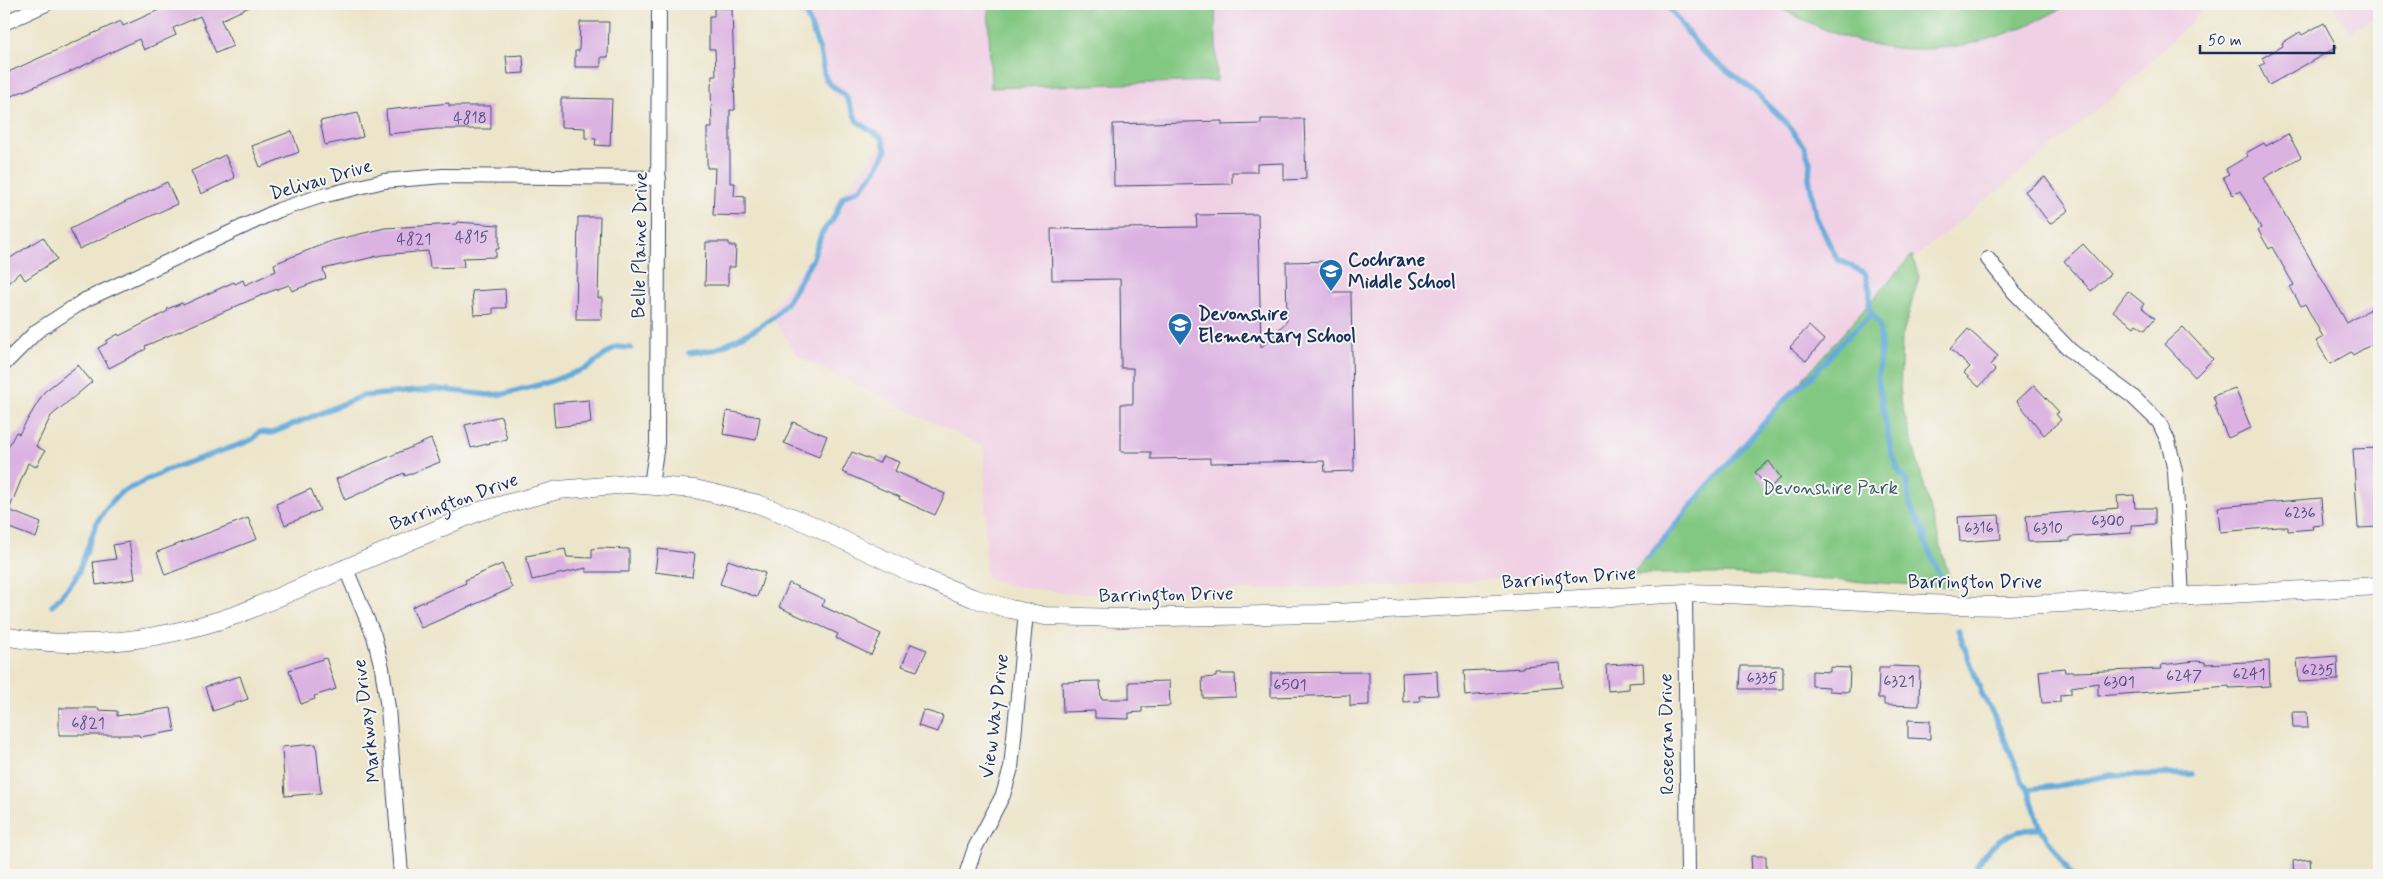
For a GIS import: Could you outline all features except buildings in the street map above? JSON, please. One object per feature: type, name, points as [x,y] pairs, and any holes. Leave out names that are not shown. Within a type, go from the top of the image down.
[{"type":"street","points":[[4,23],[46,4]]},
{"type":"street","name":"Belle Plaine Drive","points":[[651,485],[657,444],[659,4]]},
{"type":"street","name":"Delivau Drive","points":[[4,364],[37,331],[84,300],[279,210],[318,197],[384,182],[444,176],[659,178]]},
{"type":"street","points":[[1988,259],[2014,292],[2071,351],[2132,396],[2159,422],[2168,441],[2175,471],[2182,597]]},
{"type":"street","name":"Barrington Drive","points":[[4,636],[50,643],[76,644],[161,636],[201,627],[239,614],[345,567],[480,511],[518,499],[558,490],[587,486],[630,484],[695,489],[758,504],[807,523],[923,578],[973,598],[1026,613],[1065,618],[1318,614],[1685,593],[1742,594],[1950,606],[2008,606],[2379,586]]},
{"type":"street","name":"Markway Drive","points":[[345,567],[374,636],[382,668],[388,708],[401,875]]},
{"type":"street","name":"Rosecran Drive","points":[[1685,593],[1688,875]]},
{"type":"street","name":"View Way Drive","points":[[966,875],[975,848],[1003,795],[1011,768],[1026,613]]},
{"type":"shaded area","name":"Cochrane Middle School","points":[[798,4],[2210,4],[2118,93],[1897,272],[1635,570],[1395,586],[1075,594],[1014,586],[986,578],[984,447],[799,357],[769,313],[825,237],[837,201],[884,142],[821,80],[821,35],[798,16]]},
{"type":"shaded area","points":[[2332,4],[2379,4],[2379,15],[2351,32]]},
{"type":"green space","points":[[988,4],[1215,4],[1217,81],[991,88]]},
{"type":"green space","points":[[1772,4],[2069,4],[2022,28],[1997,37],[1945,48],[1919,49],[1893,48],[1854,40],[1818,26]]},
{"type":"green space","name":"Devonshire Park","points":[[1912,255],[1919,277],[1902,337],[1900,398],[1952,587],[1724,574],[1631,574]]},
{"type":"waterway","points":[[689,353],[714,350],[756,329],[774,317],[787,302],[812,260],[822,233],[833,219],[843,197],[861,188],[875,171],[886,151],[882,138],[857,121],[846,96],[829,83],[825,77],[820,51],[803,4]]},
{"type":"waterway","points":[[1666,4],[1702,51],[1753,90],[1785,121],[1804,147],[1810,162],[1809,178],[1816,217],[1837,259],[1865,273],[1870,291],[1869,309],[1879,324],[1881,342],[1878,380],[1891,452],[1898,470],[1907,481],[1910,506],[1923,530],[1925,542],[1940,576]]},
{"type":"waterway","points":[[1648,558],[1705,489],[1787,397],[1810,378],[1844,340],[1872,314]]},
{"type":"waterway","points":[[52,606],[78,574],[97,522],[108,506],[120,493],[169,469],[244,443],[253,439],[259,432],[272,433],[362,396],[438,389],[488,395],[504,394],[546,383],[587,368],[616,347],[631,348]]},
{"type":"waterway","points":[[1958,630],[1982,694],[1996,719],[2022,781],[2028,789],[2041,829],[2071,875]]},
{"type":"waterway","points":[[2028,789],[2057,786],[2111,775],[2192,774]]},
{"type":"waterway","points":[[1973,875],[1984,855],[1999,841],[2008,835],[2018,832],[2041,829]]},
{"type":"place","name":"Cochrane Middle School","points":[[1331,292]]},
{"type":"place","name":"Devonshire Elementary School","points":[[1180,346]]}]
